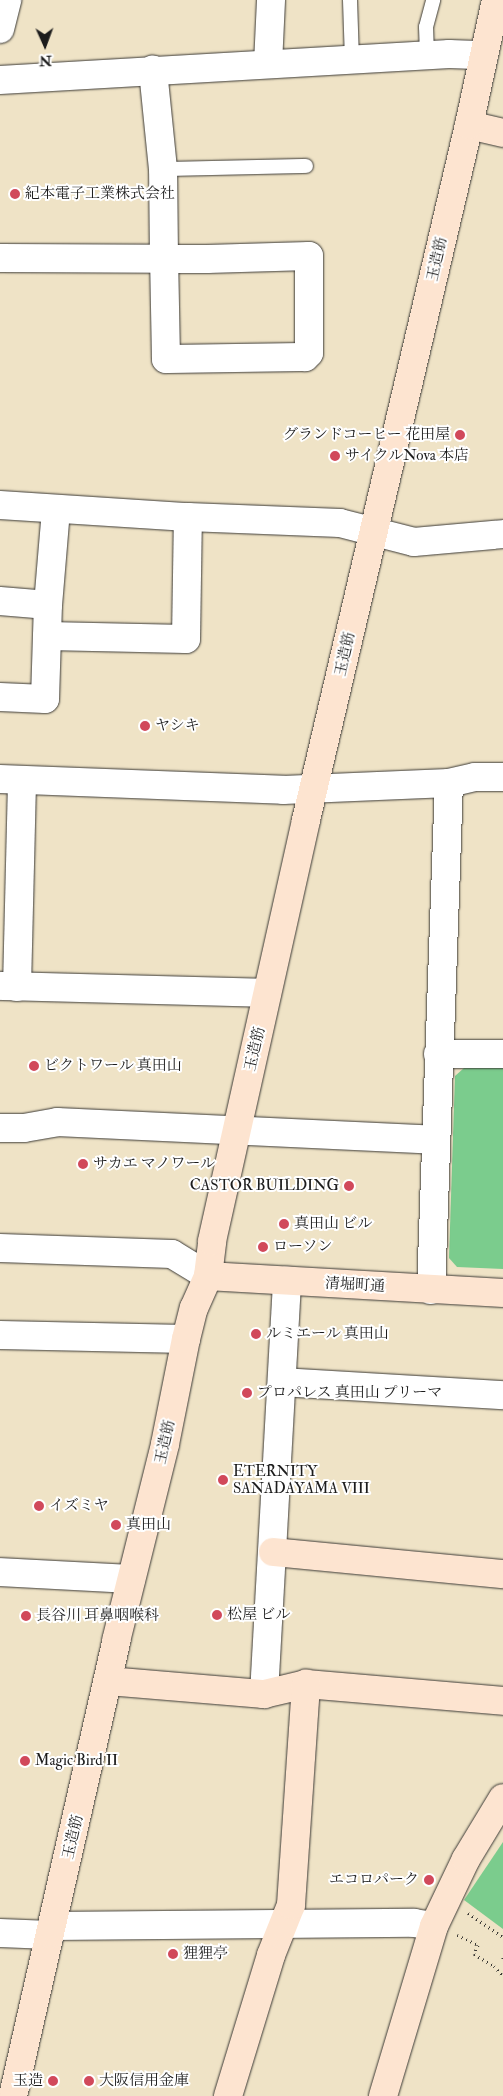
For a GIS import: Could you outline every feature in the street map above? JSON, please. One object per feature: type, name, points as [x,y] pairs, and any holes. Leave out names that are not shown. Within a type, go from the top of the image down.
[{"type":"street","points":[[0,29],[7,0]]},
{"type":"street","points":[[268,64],[271,0]]},
{"type":"street","name":"玉造筋","points":[[13,2096],[131,1578],[165,1444],[186,1339],[194,1308],[208,1276],[212,1241],[374,533],[379,501],[484,55],[498,3]]},
{"type":"street","points":[[0,80],[427,55],[484,55]]},
{"type":"street","points":[[0,258],[164,259],[309,256],[309,353],[305,357],[166,359],[164,259],[163,169],[153,70]]},
{"type":"street","points":[[469,125],[503,133]]},
{"type":"street","points":[[0,505],[188,517],[340,523],[414,542],[503,534]]},
{"type":"street","points":[[0,697],[45,700],[48,605],[56,509]]},
{"type":"street","points":[[47,636],[186,639],[188,517]]},
{"type":"street","points":[[0,601],[48,605]]},
{"type":"street","points":[[268,993],[8,987],[11,780],[314,789],[449,783],[475,777],[503,777]]},
{"type":"street","points":[[431,1290],[449,783]]},
{"type":"street","points":[[438,1054],[503,1054]]},
{"type":"street","points":[[0,1128],[24,1128],[57,1122],[435,1140]]},
{"type":"street","points":[[0,1248],[172,1254],[208,1276]]},
{"type":"street","name":"清堀町通","points":[[208,1276],[503,1294]]},
{"type":"street","points":[[264,1694],[287,1281]]},
{"type":"street","points":[[0,1335],[186,1339]]},
{"type":"street","points":[[282,1382],[503,1395]]},
{"type":"street","points":[[272,1552],[503,1574]]},
{"type":"street","points":[[0,1572],[131,1578]]},
{"type":"street","points":[[108,1681],[264,1694],[306,1684],[503,1701]]},
{"type":"street","points":[[228,2096],[271,1955],[291,1905],[306,1684]]},
{"type":"street","points":[[383,2096],[466,1859],[503,1798]]},
{"type":"street","points":[[0,1934],[51,1930],[414,1923],[442,1929]]},
{"type":"lane","points":[[350,0],[352,60]]},
{"type":"lane","points":[[427,55],[426,27],[433,0]]},
{"type":"lane","points":[[163,169],[306,166]]},
{"type":"path","points":[[460,1908],[503,1936]]},
{"type":"path","points":[[442,1929],[478,1946],[474,1954],[502,1974]]},
{"type":"path","points":[[503,1957],[503,1962]]},
{"type":"green space","points":[[464,1068],[503,1068],[503,1269],[457,1267],[449,1258],[455,1076]]},
{"type":"green space","points":[[503,1842],[503,1929],[464,1900]]},
{"type":"place","name":"紀本電子工業株式会社","points":[[15,194]]},
{"type":"place","name":"グランドコーヒー 花田屋","points":[[460,435]]},
{"type":"place","name":"サイクルNova 本店","points":[[335,456]]},
{"type":"place","name":"ヤシキ","points":[[145,726]]},
{"type":"place","name":"ビクトワール 真田山","points":[[34,1066]]},
{"type":"place","name":"サカエ マノワール","points":[[83,1164]]},
{"type":"place","name":"CASTOR BUILDING","points":[[349,1186]]},
{"type":"place","name":"真田山 ビル","points":[[284,1224]]},
{"type":"place","name":"ローソン","points":[[263,1247]]},
{"type":"place","name":"ルミエール 真田山","points":[[256,1334]]},
{"type":"place","name":"プロパレス 真田山 プリーマ","points":[[247,1393]]},
{"type":"place","name":"ETERNITY SANADAYAMA VIII","points":[[223,1480]]},
{"type":"place","name":"イズミヤ","points":[[39,1506]]},
{"type":"place","name":"真田山","points":[[116,1525]]},
{"type":"place","name":"松屋 ビル","points":[[217,1615]]},
{"type":"place","name":"長谷川 耳鼻咽喉科","points":[[26,1616]]},
{"type":"place","name":"Magic Bird II","points":[[25,1761]]},
{"type":"place","name":"エコロパーク","points":[[429,1880]]},
{"type":"place","name":"狸狸亭","points":[[173,1954]]},
{"type":"place","name":"玉造","points":[[53,2081]]},
{"type":"place","name":"大阪信用金庫","points":[[89,2081]]}]
